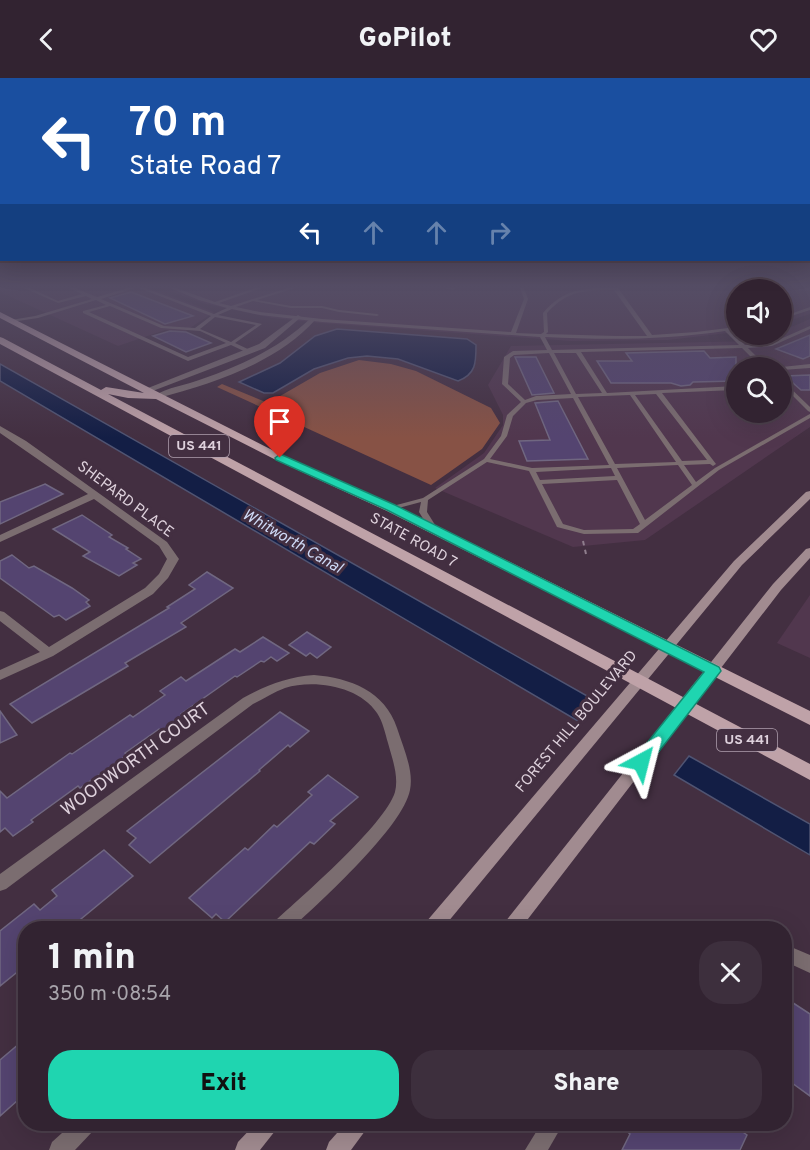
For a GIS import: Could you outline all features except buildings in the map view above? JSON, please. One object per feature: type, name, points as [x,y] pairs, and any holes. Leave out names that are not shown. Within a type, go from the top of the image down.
[{"type":"main road","name":"STATE ROAD 7","points":[[46,338],[280,458],[434,529],[810,719]]},
{"type":"main road","name":"STATE ROAD 7","points":[[0,340],[810,773]]},
{"type":"main road","points":[[72,378],[115,393],[152,393]]},
{"type":"main road","points":[[130,409],[142,405],[162,408],[235,446],[280,458]]},
{"type":"main road","name":"FOREST HILL BOULEVARD","points":[[438,921],[666,646],[738,563],[810,494]]},
{"type":"main road","points":[[516,921],[714,671],[777,587],[810,550]]},
{"type":"main road","points":[[246,1150],[262,1131]]},
{"type":"main road","points":[[337,1150],[352,1131]]},
{"type":"street","points":[[152,393],[250,352],[275,338]]},
{"type":"street","points":[[152,393],[264,356],[293,338]]},
{"type":"street","name":"SHEPARD PLACE","points":[[0,429],[23,443],[163,544],[173,559],[164,576],[149,591],[49,653],[0,675]]},
{"type":"street","points":[[0,540],[94,495]]},
{"type":"street","points":[[0,615],[49,653]]},
{"type":"street","name":"WOODWORTH COURT","points":[[0,884],[248,701],[274,687],[302,680],[322,680],[360,692],[379,707],[389,723],[402,765],[402,795],[381,828],[287,921]]},
{"type":"street","points":[[792,956],[810,964]]},
{"type":"street","points":[[60,1150],[79,1131]]},
{"type":"street","points":[[536,1150],[548,1131]]},
{"type":"lane","points":[[142,338],[188,359],[232,343],[239,338]]},
{"type":"lane","points":[[218,338],[250,352]]},
{"type":"lane","points":[[543,338],[644,524]]},
{"type":"lane","points":[[524,402],[505,384],[507,357],[513,353],[753,346],[770,345],[785,338]]},
{"type":"lane","points":[[744,346],[755,357]]},
{"type":"lane","points":[[578,351],[605,394]]},
{"type":"lane","points":[[792,368],[810,366]]},
{"type":"lane","points":[[391,508],[424,499],[486,460],[504,436],[510,415],[524,402],[536,398],[726,388]]},
{"type":"lane","points":[[657,391],[717,469]]},
{"type":"lane","points":[[631,393],[695,485]]},
{"type":"lane","points":[[792,393],[810,410]]},
{"type":"lane","points":[[532,470],[560,525],[584,532],[634,531],[717,469],[810,416]]},
{"type":"lane","points":[[486,460],[532,470],[712,462]]},
{"type":"lane","points":[[538,482],[618,478]]},
{"type":"lane","points":[[424,499],[423,512],[434,529]]},
{"type":"path","points":[[584,535],[582,542],[586,554]]},
{"type":"shaded area","points":[[101,338],[141,338],[118,346]]},
{"type":"shaded area","points":[[530,338],[685,338],[571,341]]},
{"type":"shaded area","points":[[792,338],[810,338],[810,427],[645,540],[573,547],[435,488],[484,453],[503,425],[503,415],[488,385],[511,346],[726,342],[726,345],[792,345]]},
{"type":"shaded area","points":[[359,360],[391,364],[416,371],[491,408],[500,423],[482,449],[431,485],[217,387],[222,384],[268,403],[320,373]]},
{"type":"shaded area","points":[[810,595],[810,658],[777,643]]},
{"type":"water","points":[[312,338],[454,338],[467,339],[476,345],[472,371],[458,381],[398,359],[367,356],[348,358],[314,369],[273,393],[264,393],[239,382],[280,363]]},
{"type":"water","name":"Whitworth Canal","points":[[0,364],[596,701],[578,721],[0,381]]},
{"type":"water","points":[[689,756],[810,824],[810,855],[674,775]]},
{"type":"route","points":[[280,458],[391,508],[714,671],[641,762]]}]
